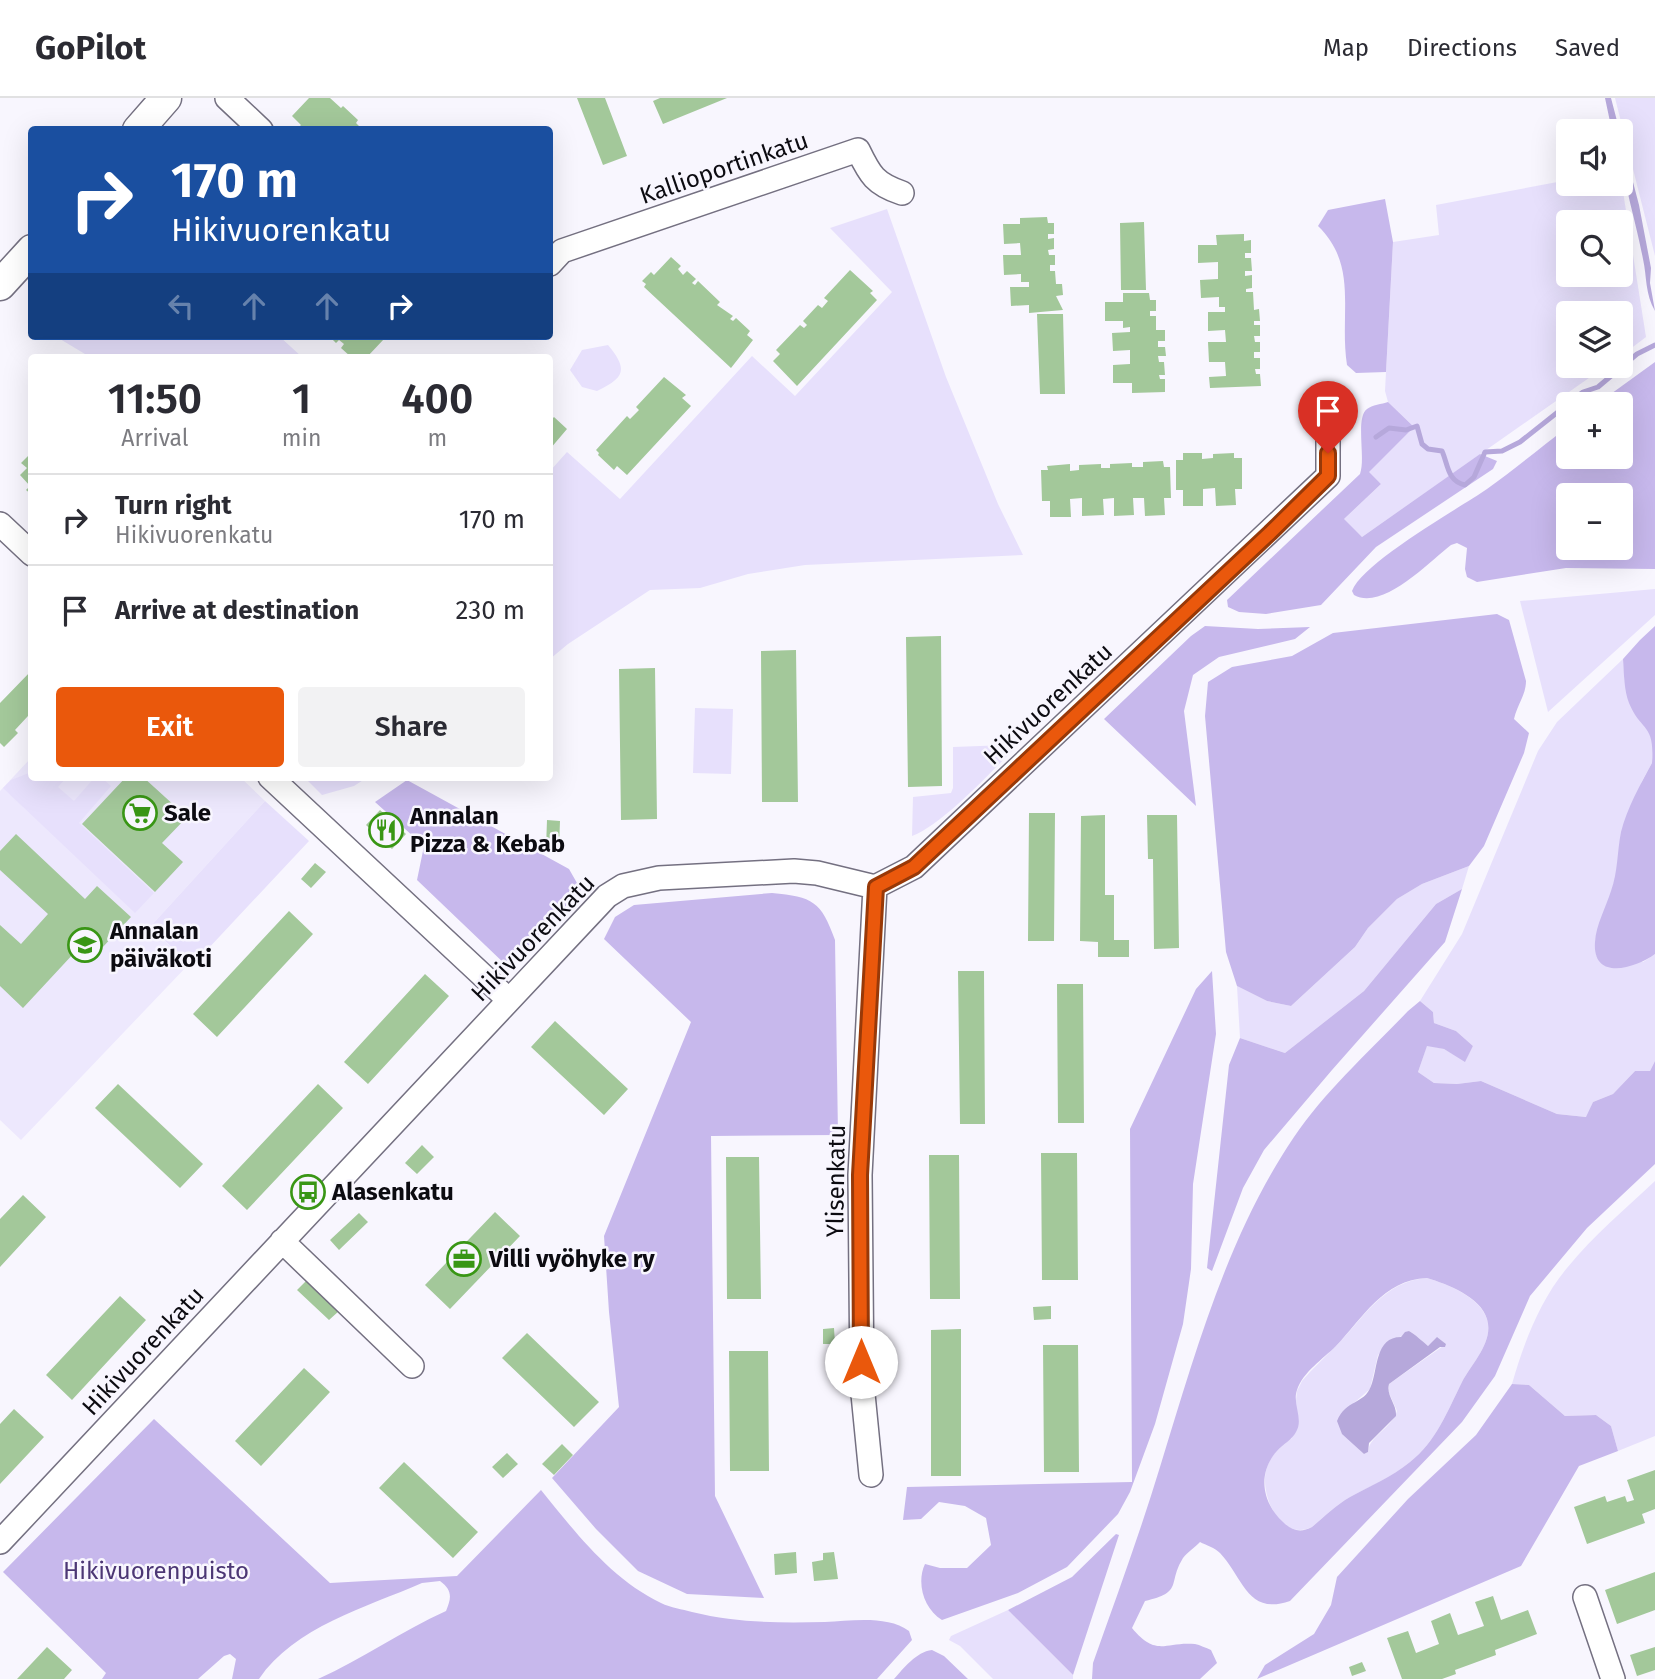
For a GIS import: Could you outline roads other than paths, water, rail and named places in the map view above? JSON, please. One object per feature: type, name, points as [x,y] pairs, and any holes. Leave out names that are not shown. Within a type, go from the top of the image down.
[{"type":"main road","points":[[142,126],[166,98]]},
{"type":"main road","points":[[0,285],[28,254]]},
{"type":"street","points":[[228,98],[257,126]]},
{"type":"street","name":"Kallioportinkatu","points":[[553,261],[562,251],[858,150],[870,174],[883,187],[902,193]]},
{"type":"street","name":"Hikivuorenkatu","points":[[0,1542],[607,896],[623,886],[659,878],[794,871],[817,873],[876,887],[914,867],[1328,476],[1328,430]]},
{"type":"street","points":[[0,524],[28,550]]},
{"type":"street","points":[[274,781],[509,1000]]},
{"type":"street","name":"Ylisenkatu","points":[[871,1475],[862,1384],[860,1175],[876,887]]},
{"type":"street","points":[[282,1241],[412,1366]]},
{"type":"street","points":[[1585,1597],[1613,1679]]},
{"type":"waterway","points":[[1583,392],[1598,387],[1637,354],[1655,345]]},
{"type":"waterway","points":[[1376,437],[1389,428],[1406,430],[1417,426],[1422,444],[1428,449],[1442,451],[1451,476],[1465,485],[1474,477],[1485,452],[1502,451],[1520,442],[1556,414]]},
{"type":"place","name":"Sale","points":[[140,813]]},
{"type":"place","name":"Annalan Pizza & Kebab","points":[[386,830]]},
{"type":"place","name":"Annalan päiväkoti","points":[[85,945]]},
{"type":"place","name":"Alasenkatu","points":[[308,1192]]},
{"type":"place","name":"Villi vyöhyke ry","points":[[464,1259]]},
{"type":"park label","name":"Hikivuorenpuisto","points":[[156,1571]]}]
